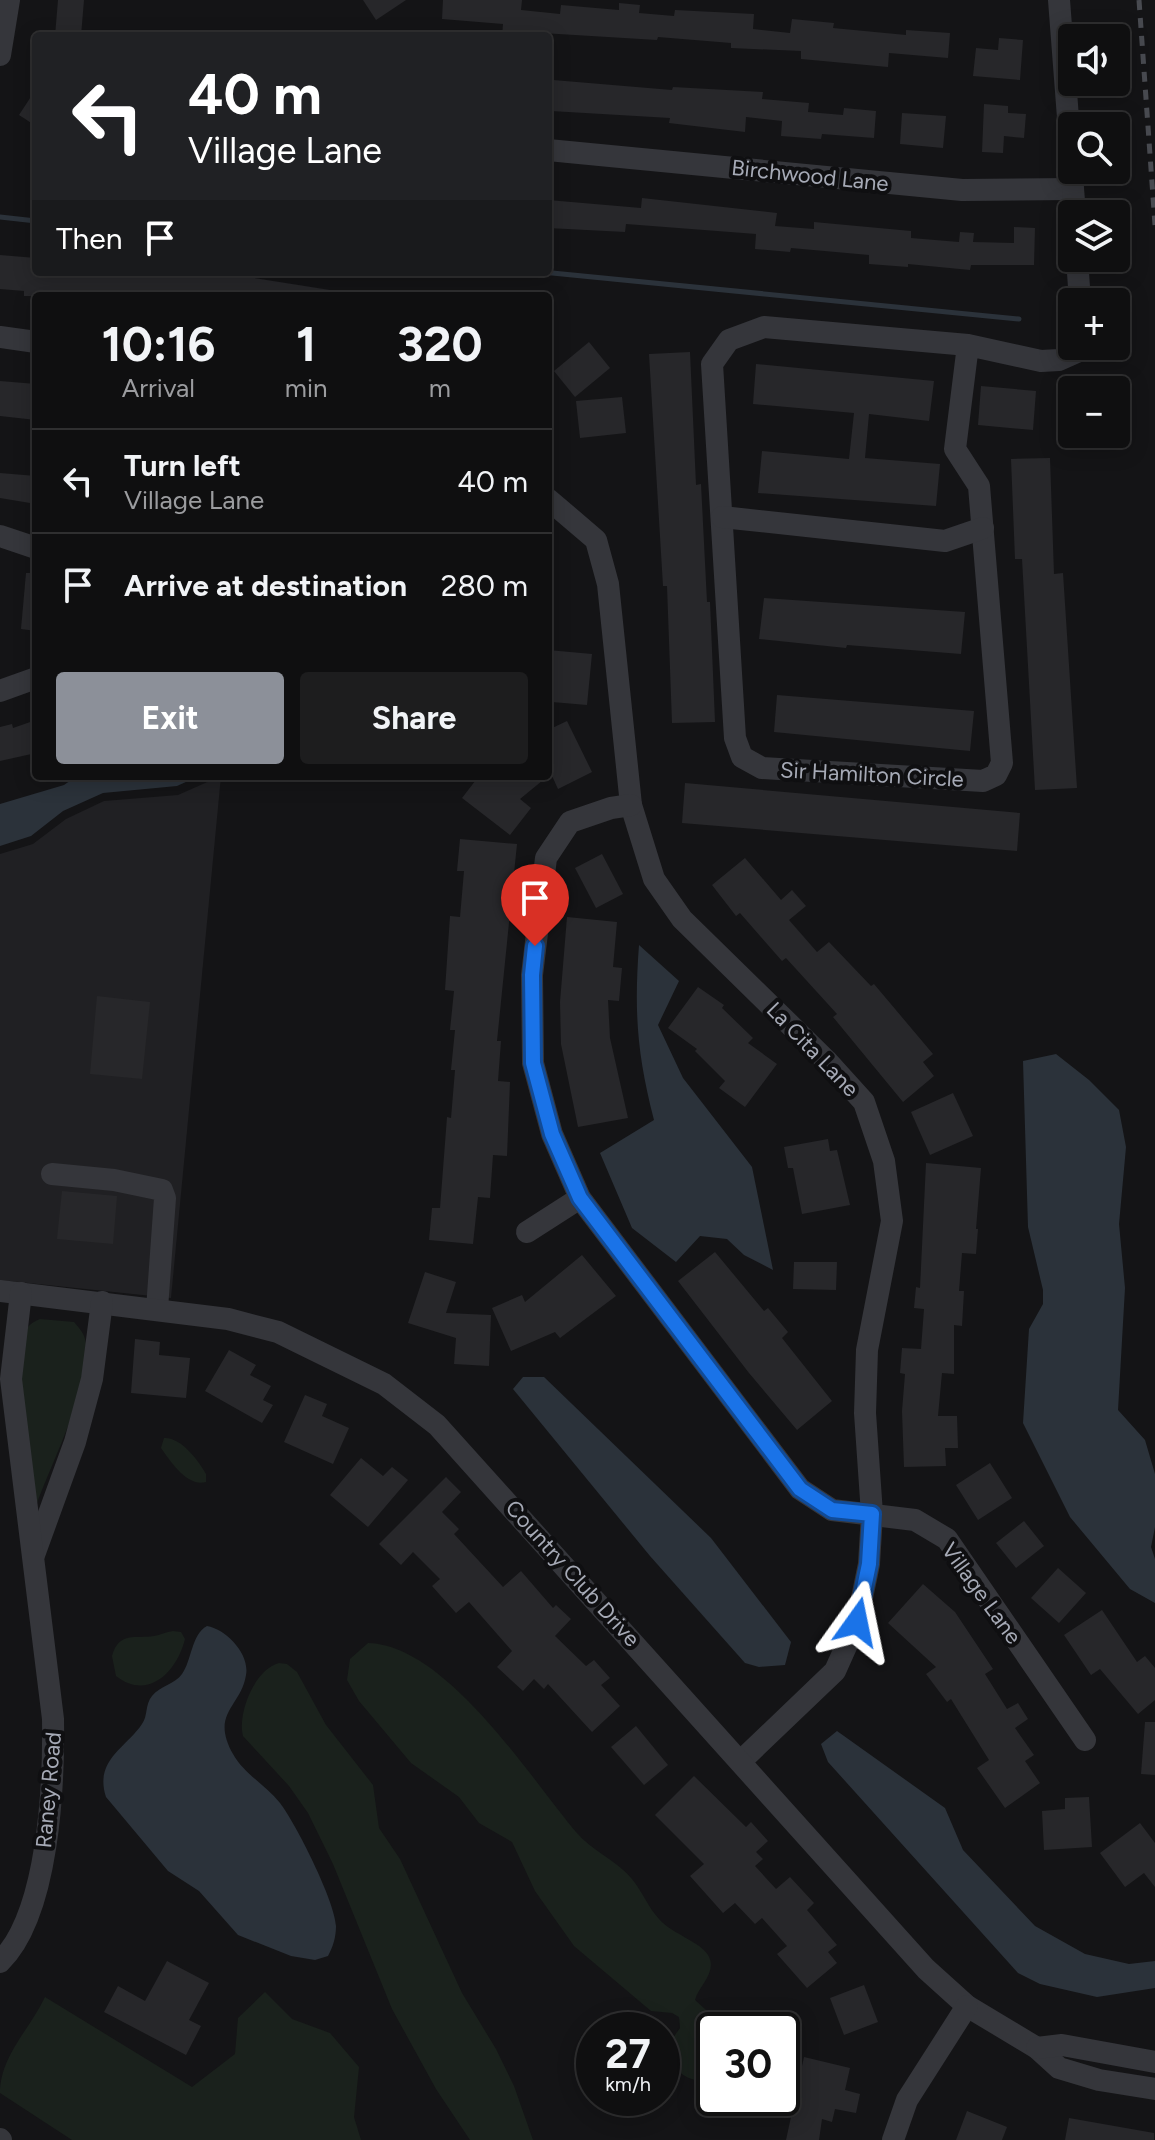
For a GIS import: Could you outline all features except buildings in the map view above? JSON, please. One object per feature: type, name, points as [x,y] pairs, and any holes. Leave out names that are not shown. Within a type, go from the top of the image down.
[{"type":"street","points":[[0,55],[9,0]]},
{"type":"street","points":[[1059,0],[1067,112]]},
{"type":"street","name":"Birchwood Lane","points":[[552,150],[962,190],[1058,178]]},
{"type":"street","name":"Sir Hamilton Circle","points":[[968,345],[955,449],[979,486],[1002,763],[996,775],[983,781],[762,768],[742,757],[735,738],[712,364],[729,340],[764,327],[968,345],[1041,361],[1059,360]]},
{"type":"street","points":[[0,337],[32,341]]},
{"type":"street","name":"La Cita Lane","points":[[552,502],[596,540],[608,584],[631,805],[654,879],[682,919],[826,1060],[864,1102],[879,1146],[892,1221],[867,1350],[865,1413],[872,1514],[869,1564],[857,1622],[835,1671],[741,1761]]},
{"type":"street","points":[[722,517],[945,541],[983,528]]},
{"type":"street","points":[[0,536],[32,547]]},
{"type":"street","points":[[0,691],[32,679]]},
{"type":"street","name":"Village Lane","points":[[631,805],[611,808],[570,822],[546,858],[532,975],[533,1063],[552,1134],[580,1198],[800,1489],[832,1510],[915,1520],[947,1539],[1085,1740]]},
{"type":"street","points":[[52,1174],[114,1180],[162,1190],[165,1198],[157,1309]]},
{"type":"street","points":[[527,1232],[580,1198]]},
{"type":"street","name":"Country Club Drive","points":[[11,1292],[228,1319],[278,1332],[384,1384],[437,1425],[926,1969],[967,2006],[1037,2048],[1059,2068],[1099,2080],[1155,2089]]},
{"type":"street","name":"Raney Road","points":[[0,1962],[20,1933],[39,1885],[50,1803],[53,1719],[11,1379],[11,1292]]},
{"type":"street","name":"Raney Road","points":[[32,1560],[75,1442],[92,1379],[102,1302]]},
{"type":"street","points":[[893,2140],[907,2100],[967,2006]]},
{"type":"street","points":[[1037,2048],[1062,2045],[1155,2062]]},
{"type":"shaded area","points":[[71,780],[190,780],[177,786],[103,793],[63,811],[31,836],[0,846],[0,804],[64,785]]},
{"type":"shaded area","points":[[212,780],[221,780],[171,1298],[0,1280],[0,854],[33,844],[66,819],[104,801],[178,795]]},
{"type":"shaded area","points":[[639,945],[679,981],[658,1025],[683,1078],[752,1167],[773,1270],[744,1255],[727,1239],[700,1236],[676,1262],[632,1228],[600,1153],[654,1120],[638,1033]]},
{"type":"shaded area","points":[[1056,1054],[1089,1080],[1119,1110],[1126,1147],[1119,1224],[1125,1288],[1118,1410],[1145,1440],[1155,1474],[1155,1527],[1151,1547],[1155,1559],[1155,1603],[1130,1589],[1070,1517],[1023,1423],[1029,1329],[1043,1304],[1043,1290],[1028,1227],[1023,1061]]},
{"type":"shaded area","points":[[40,1319],[74,1322],[86,1344],[82,1383],[76,1404],[37,1503],[19,1373],[23,1336],[30,1325]]},
{"type":"shaded area","points":[[523,1377],[544,1377],[711,1538],[791,1642],[785,1665],[759,1667],[745,1663],[650,1556],[513,1389]]},
{"type":"shaded area","points":[[164,1438],[177,1441],[188,1450],[206,1474],[206,1482],[192,1481],[180,1472],[161,1448]]},
{"type":"shaded area","points":[[207,1626],[229,1637],[244,1659],[246,1675],[243,1686],[226,1719],[227,1740],[243,1768],[280,1803],[314,1863],[336,1926],[328,1956],[315,1960],[291,1956],[238,1935],[199,1891],[168,1871],[106,1797],[103,1784],[108,1764],[142,1724],[152,1696],[182,1674],[198,1635]]},
{"type":"shaded area","points":[[181,1632],[185,1639],[175,1662],[160,1679],[139,1685],[116,1676],[112,1656],[123,1639]]},
{"type":"shaded area","points":[[368,1643],[397,1649],[427,1666],[456,1689],[484,1717],[582,1839],[626,1872],[664,1924],[704,1950],[711,1967],[695,2000],[708,2012],[696,2012],[696,2080],[680,2072],[680,2012],[651,2011],[574,1946],[535,1891],[512,1842],[479,1823],[459,1797],[411,1763],[359,1701],[347,1680],[350,1659]]},
{"type":"shaded area","points":[[279,1663],[287,1664],[297,1672],[326,1725],[373,1785],[379,1828],[400,1859],[462,1993],[496,2049],[514,2086],[533,2140],[470,2140],[436,2089],[392,2009],[333,1864],[308,1813],[289,1786],[243,1736],[243,1716],[250,1693],[262,1674]]},
{"type":"shaded area","points":[[837,1731],[945,1808],[963,1850],[1035,1926],[1085,1954],[1129,1964],[1155,1961],[1155,1988],[1097,1997],[1040,1984],[1018,1973],[828,1762],[821,1744]]},
{"type":"shaded area","points":[[265,1992],[292,2019],[330,2033],[359,2067],[354,2117],[361,2140],[72,2140],[0,2093],[10,2055],[45,1997],[192,2087],[235,2054],[238,2018]]},
{"type":"waterway","points":[[0,217],[32,221]]},
{"type":"waterway","points":[[552,273],[1019,319]]},
{"type":"railway","points":[[1139,0],[1155,225]]},
{"type":"route","points":[[535,946],[532,975],[533,1063],[552,1134],[580,1198],[800,1489],[832,1510],[872,1514],[869,1564],[857,1622]]}]
